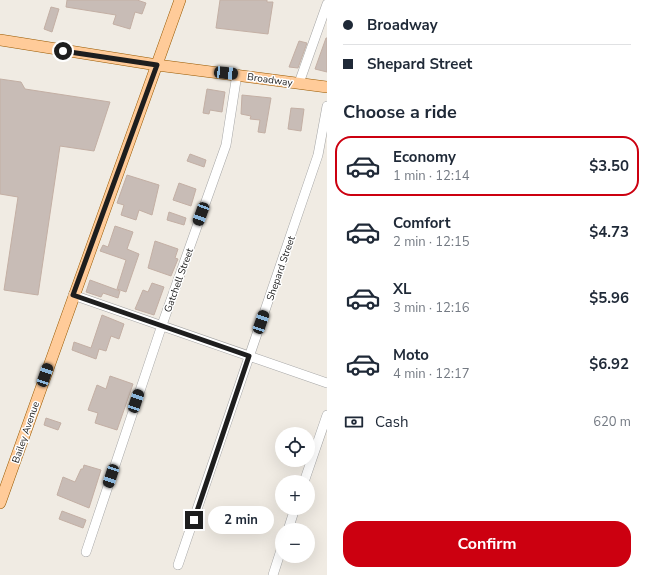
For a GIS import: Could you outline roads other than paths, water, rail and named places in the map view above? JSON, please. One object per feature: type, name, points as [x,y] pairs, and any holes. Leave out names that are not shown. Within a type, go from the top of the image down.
[{"type":"main road","name":"Bailey Avenue","points":[[0,503],[73,295],[180,0]]},
{"type":"main road","name":"Broadway","points":[[0,40],[157,65],[237,74],[327,87]]},
{"type":"street","points":[[300,83],[327,4]]},
{"type":"street","name":"Gatchell Street","points":[[86,552],[162,325],[226,145],[237,74]]},
{"type":"street","name":"Shepard Street","points":[[178,565],[318,155],[327,106]]},
{"type":"street","points":[[73,295],[327,383]]},
{"type":"street","points":[[306,475],[327,415]]},
{"type":"street","points":[[273,575],[277,563]]}]
